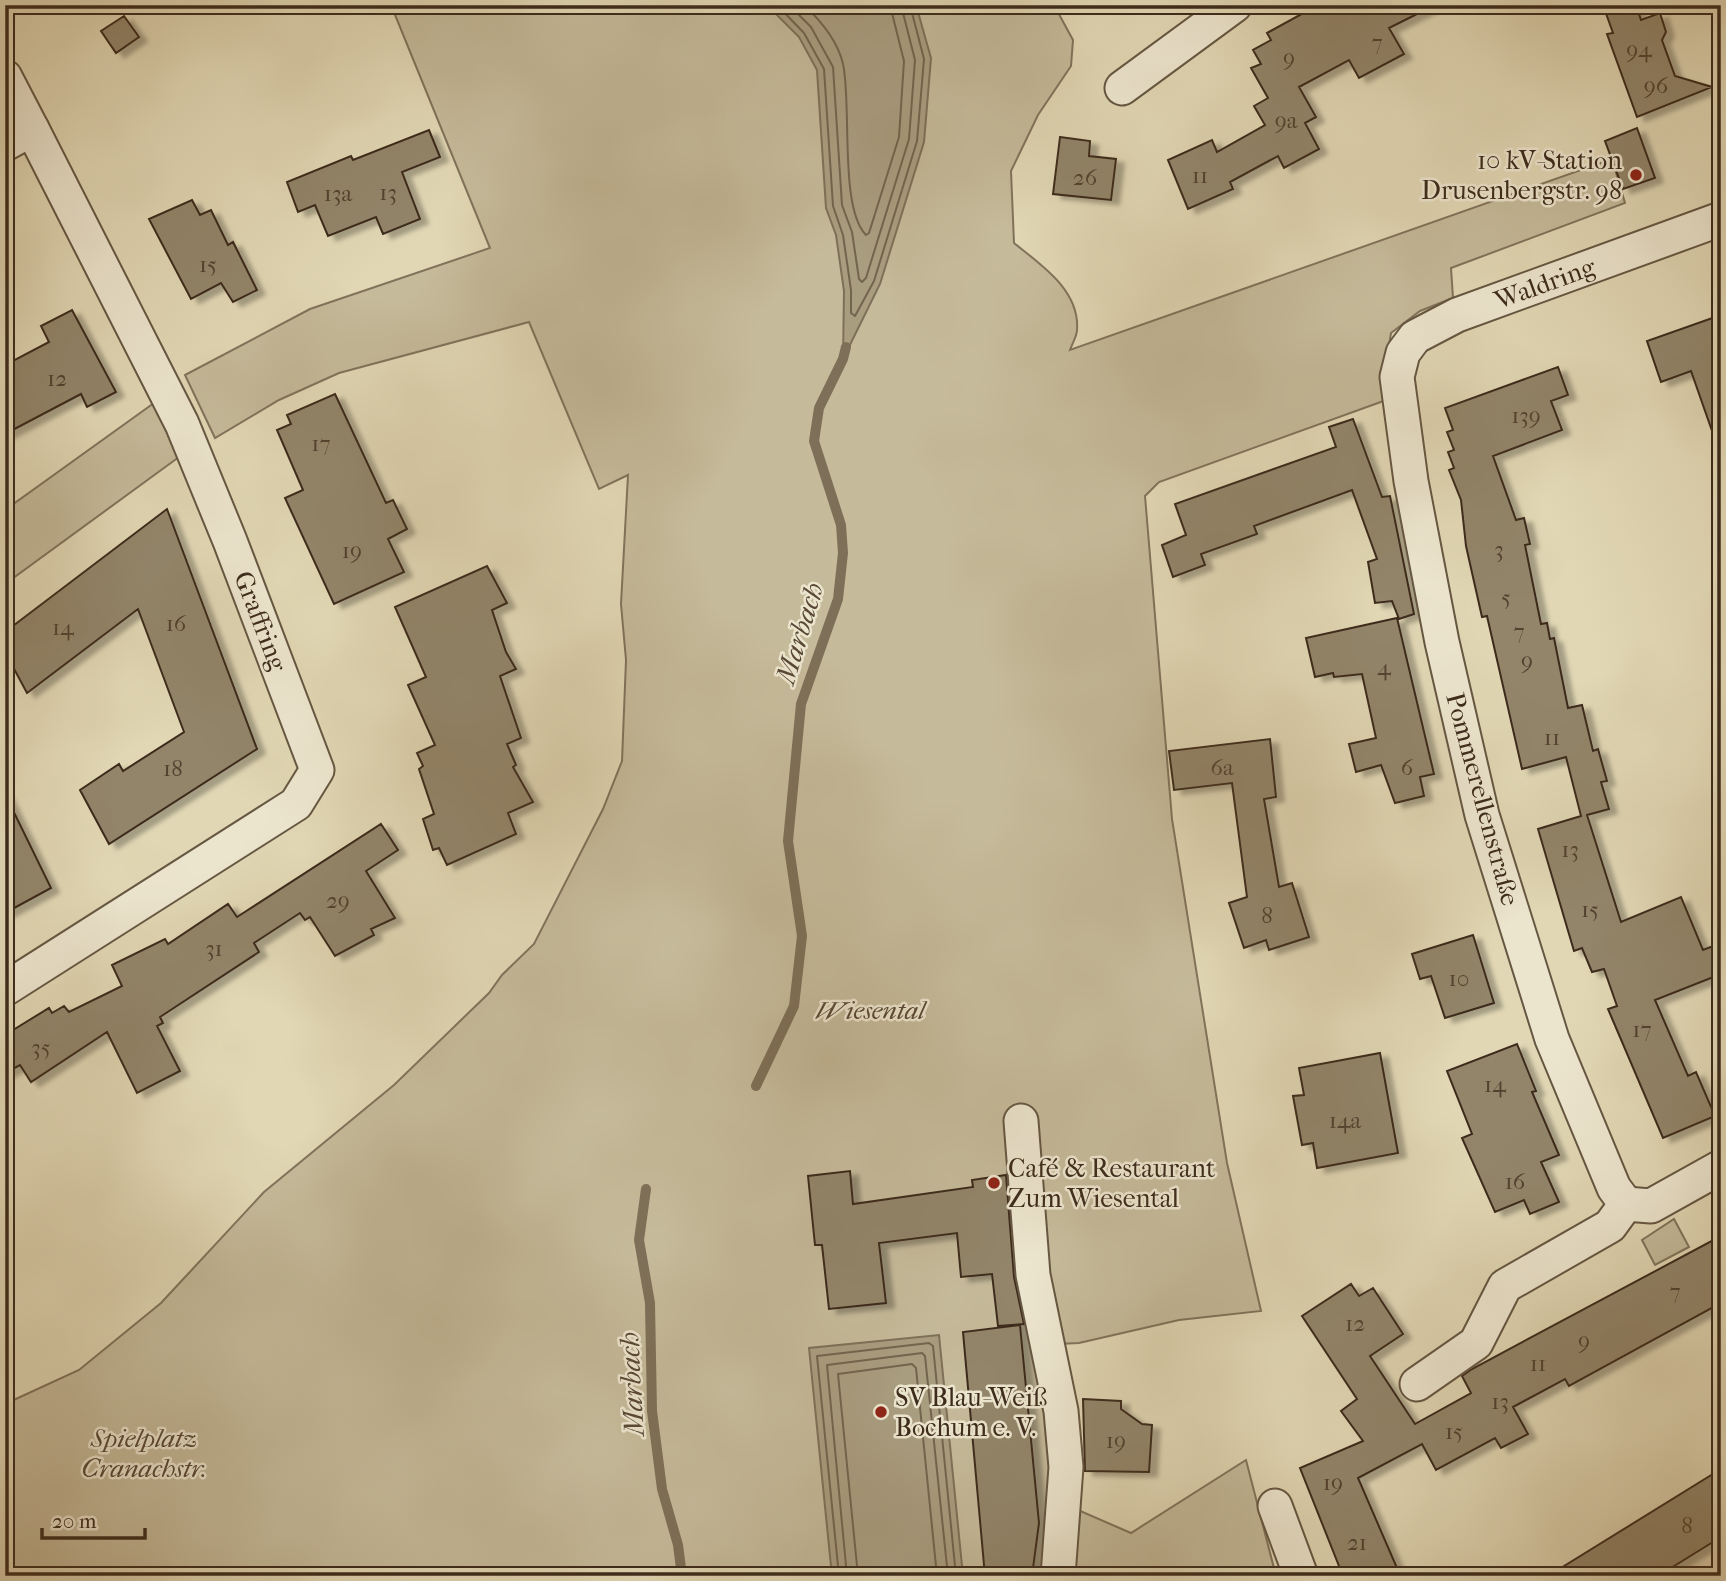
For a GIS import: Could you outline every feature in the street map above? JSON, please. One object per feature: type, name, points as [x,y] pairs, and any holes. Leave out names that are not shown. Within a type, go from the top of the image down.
[{"type":"street","points":[[1122,88],[1235,5]]},
{"type":"street","points":[[5,77],[19,136]]},
{"type":"street","name":"Graffring","points":[[5,989],[296,804],[317,770],[230,541],[182,424],[19,136]]},
{"type":"street","name":"Waldring","points":[[1397,377],[1403,353],[1415,337],[1457,315],[1721,219]]},
{"type":"street","name":"Pommerellenstraße","points":[[1397,377],[1411,481],[1442,642],[1482,815],[1552,1039],[1614,1188],[1626,1204]]},
{"type":"street","points":[[1021,1121],[1033,1275],[1061,1411],[1066,1467],[1058,1576]]},
{"type":"street","points":[[1417,1384],[1476,1343],[1505,1286],[1610,1226],[1626,1204],[1651,1206],[1721,1167]]},
{"type":"street","points":[[1275,1506],[1301,1576]]},
{"type":"green space","name":"Wiesental","points":[[391,5],[1054,5],[1073,40],[1071,66],[1038,115],[1011,171],[1014,243],[1047,270],[1066,291],[1076,316],[1077,330],[1070,350],[1612,159],[1625,203],[1451,268],[1453,298],[1420,311],[1391,333],[1385,370],[1389,399],[1159,482],[1145,496],[1172,819],[1227,1163],[1261,1311],[1179,1320],[1079,1343],[1058,1344],[1071,1507],[1131,1533],[1246,1460],[1276,1576],[5,1576],[5,1404],[79,1370],[161,1303],[264,1192],[394,1085],[489,993],[502,975],[534,944],[603,809],[622,761],[626,660],[621,604],[628,475],[599,489],[529,322],[339,373],[279,400],[215,438],[185,375],[310,309],[490,248]]},
{"type":"green space","points":[[154,403],[179,457],[5,584],[5,510]]},
{"type":"green space","points":[[1674,1219],[1689,1247],[1655,1265],[1642,1240]]},
{"type":"water","points":[[767,5],[916,5],[931,58],[924,142],[880,284],[843,359],[844,291],[836,235],[826,208],[817,70],[799,37]]},
{"type":"water","name":"SV Blau-Weiß Bochum e. V.","points":[[939,1335],[963,1576],[832,1576],[809,1348]]},
{"type":"building","points":[[1318,5],[1435,5],[1389,28],[1404,54],[1359,78],[1349,60],[1299,87],[1316,117],[1305,123],[1319,149],[1284,168],[1278,156],[1230,182],[1233,189],[1188,209],[1168,160],[1212,140],[1217,152],[1265,125],[1254,106],[1268,98],[1251,68],[1261,64],[1253,50],[1271,40],[1267,33]]},
{"type":"building","points":[[1603,5],[1636,5],[1641,20],[1660,13],[1666,32],[1662,40],[1675,76],[1712,87],[1637,117],[1607,34],[1613,33]]},
{"type":"building","points":[[124,16],[139,37],[116,53],[101,31]]},
{"type":"building","points":[[1637,128],[1655,178],[1623,189],[1605,141]]},
{"type":"building","points":[[429,130],[440,157],[402,172],[420,219],[383,234],[376,217],[328,236],[315,205],[298,212],[287,182],[351,156],[353,160]]},
{"type":"building","points":[[1060,137],[1090,141],[1089,156],[1116,159],[1111,200],[1053,194]]},
{"type":"building","points":[[192,200],[200,215],[211,210],[228,245],[233,242],[257,290],[233,302],[221,283],[191,299],[149,219]]},
{"type":"building","points":[[72,310],[116,392],[87,407],[81,394],[5,434],[5,365],[49,342],[41,326]]},
{"type":"building","points":[[1721,315],[1721,444],[1717,445],[1691,371],[1661,382],[1647,341]]},
{"type":"building","points":[[1558,367],[1568,395],[1551,401],[1562,430],[1493,456],[1516,520],[1524,518],[1530,544],[1525,545],[1541,624],[1547,623],[1550,639],[1554,638],[1568,708],[1582,705],[1593,751],[1598,749],[1607,781],[1601,782],[1609,809],[1587,815],[1621,922],[1681,897],[1703,950],[1721,943],[1721,974],[1655,1000],[1688,1076],[1696,1072],[1715,1116],[1663,1138],[1608,1009],[1617,1006],[1604,969],[1592,972],[1582,948],[1574,951],[1538,829],[1581,816],[1566,757],[1522,769],[1487,616],[1482,617],[1466,546],[1461,500],[1449,470],[1454,468],[1448,452],[1454,450],[1447,432],[1453,430],[1445,408]]},
{"type":"building","points":[[335,394],[386,503],[393,500],[407,529],[388,539],[404,572],[334,604],[285,498],[303,490],[277,430],[291,424],[287,415]]},
{"type":"building","points":[[1353,419],[1382,497],[1390,496],[1414,614],[1399,619],[1392,601],[1375,603],[1368,562],[1377,559],[1352,490],[1254,526],[1257,534],[1201,554],[1205,565],[1173,577],[1162,545],[1186,535],[1175,504],[1336,447],[1329,427]]},
{"type":"building","points":[[167,509],[257,749],[109,844],[80,790],[119,764],[123,771],[184,732],[138,609],[27,693],[5,652],[5,632]]},
{"type":"building","points":[[487,566],[507,603],[492,610],[506,652],[516,669],[500,676],[521,738],[507,744],[516,765],[513,767],[533,802],[508,813],[516,834],[447,865],[439,848],[433,850],[423,819],[434,814],[419,769],[423,766],[417,753],[435,745],[408,685],[426,677],[395,607]]},
{"type":"building","points":[[1397,618],[1434,774],[1420,777],[1424,796],[1395,803],[1381,765],[1356,772],[1349,744],[1376,738],[1362,674],[1334,677],[1333,673],[1315,677],[1306,638]]},
{"type":"building","points":[[1270,739],[1276,797],[1264,799],[1279,887],[1292,883],[1309,937],[1269,950],[1266,940],[1244,948],[1229,903],[1247,897],[1232,783],[1174,790],[1169,751]]},
{"type":"building","points":[[5,794],[51,888],[5,913]]},
{"type":"building","points":[[381,824],[398,850],[366,871],[395,918],[371,929],[374,935],[335,956],[310,917],[305,920],[300,913],[254,943],[259,952],[160,1017],[163,1023],[157,1026],[180,1071],[137,1093],[107,1032],[31,1082],[20,1065],[5,1073],[5,1035],[49,1008],[52,1013],[64,1006],[69,1012],[122,986],[112,965],[165,939],[168,944],[228,904],[237,917]]},
{"type":"building","points":[[1473,935],[1494,1003],[1445,1018],[1431,976],[1420,979],[1412,954]]},
{"type":"building","points":[[1517,1044],[1536,1091],[1532,1092],[1559,1155],[1541,1162],[1559,1202],[1530,1214],[1524,1200],[1495,1212],[1462,1138],[1472,1134],[1447,1071]]},
{"type":"building","points":[[1380,1053],[1398,1153],[1317,1168],[1313,1143],[1302,1145],[1293,1096],[1304,1095],[1299,1068]]},
{"type":"building","points":[[850,1171],[853,1204],[973,1187],[972,1180],[1006,1175],[1014,1277],[1024,1324],[998,1326],[992,1274],[961,1277],[957,1233],[879,1243],[886,1303],[829,1309],[822,1245],[815,1245],[808,1176]]},
{"type":"building","points":[[1721,1236],[1721,1303],[1569,1386],[1565,1379],[1513,1407],[1528,1434],[1501,1448],[1495,1438],[1436,1470],[1422,1444],[1358,1478],[1397,1568],[1377,1576],[1343,1576],[1300,1468],[1363,1441],[1341,1411],[1357,1399],[1302,1316],[1351,1284],[1359,1296],[1373,1288],[1403,1334],[1370,1356],[1415,1424],[1471,1393],[1462,1376],[1472,1369]]},
{"type":"building","points":[[1020,1325],[1039,1523],[1032,1576],[985,1576],[963,1332]]},
{"type":"building","points":[[1083,1399],[1121,1401],[1121,1409],[1142,1424],[1152,1425],[1149,1472],[1085,1471]]},
{"type":"building","points":[[1721,1469],[1721,1537],[1658,1576],[1548,1576]]},
{"type":"waterway","name":"Marbach","points":[[756,1086],[794,1006],[802,936],[788,841],[801,704],[838,599],[843,553],[841,525],[814,441],[819,408],[843,359],[846,347]]},
{"type":"waterway","name":"Marbach","points":[[646,1189],[639,1240],[650,1303],[652,1411],[662,1489],[678,1545],[682,1576]]},
{"type":"place","name":"10 kV-Station Drusenbergstr. 98","points":[[1636,175]]},
{"type":"place","name":"Café & Restaurant Zum Wiesental","points":[[994,1183]]},
{"type":"place","name":"SV Blau-Weiß Bochum e. V.","points":[[881,1412]]},
{"type":"park label","name":"Spielplatz Cranachstr.","points":[[144,1453]]}]
